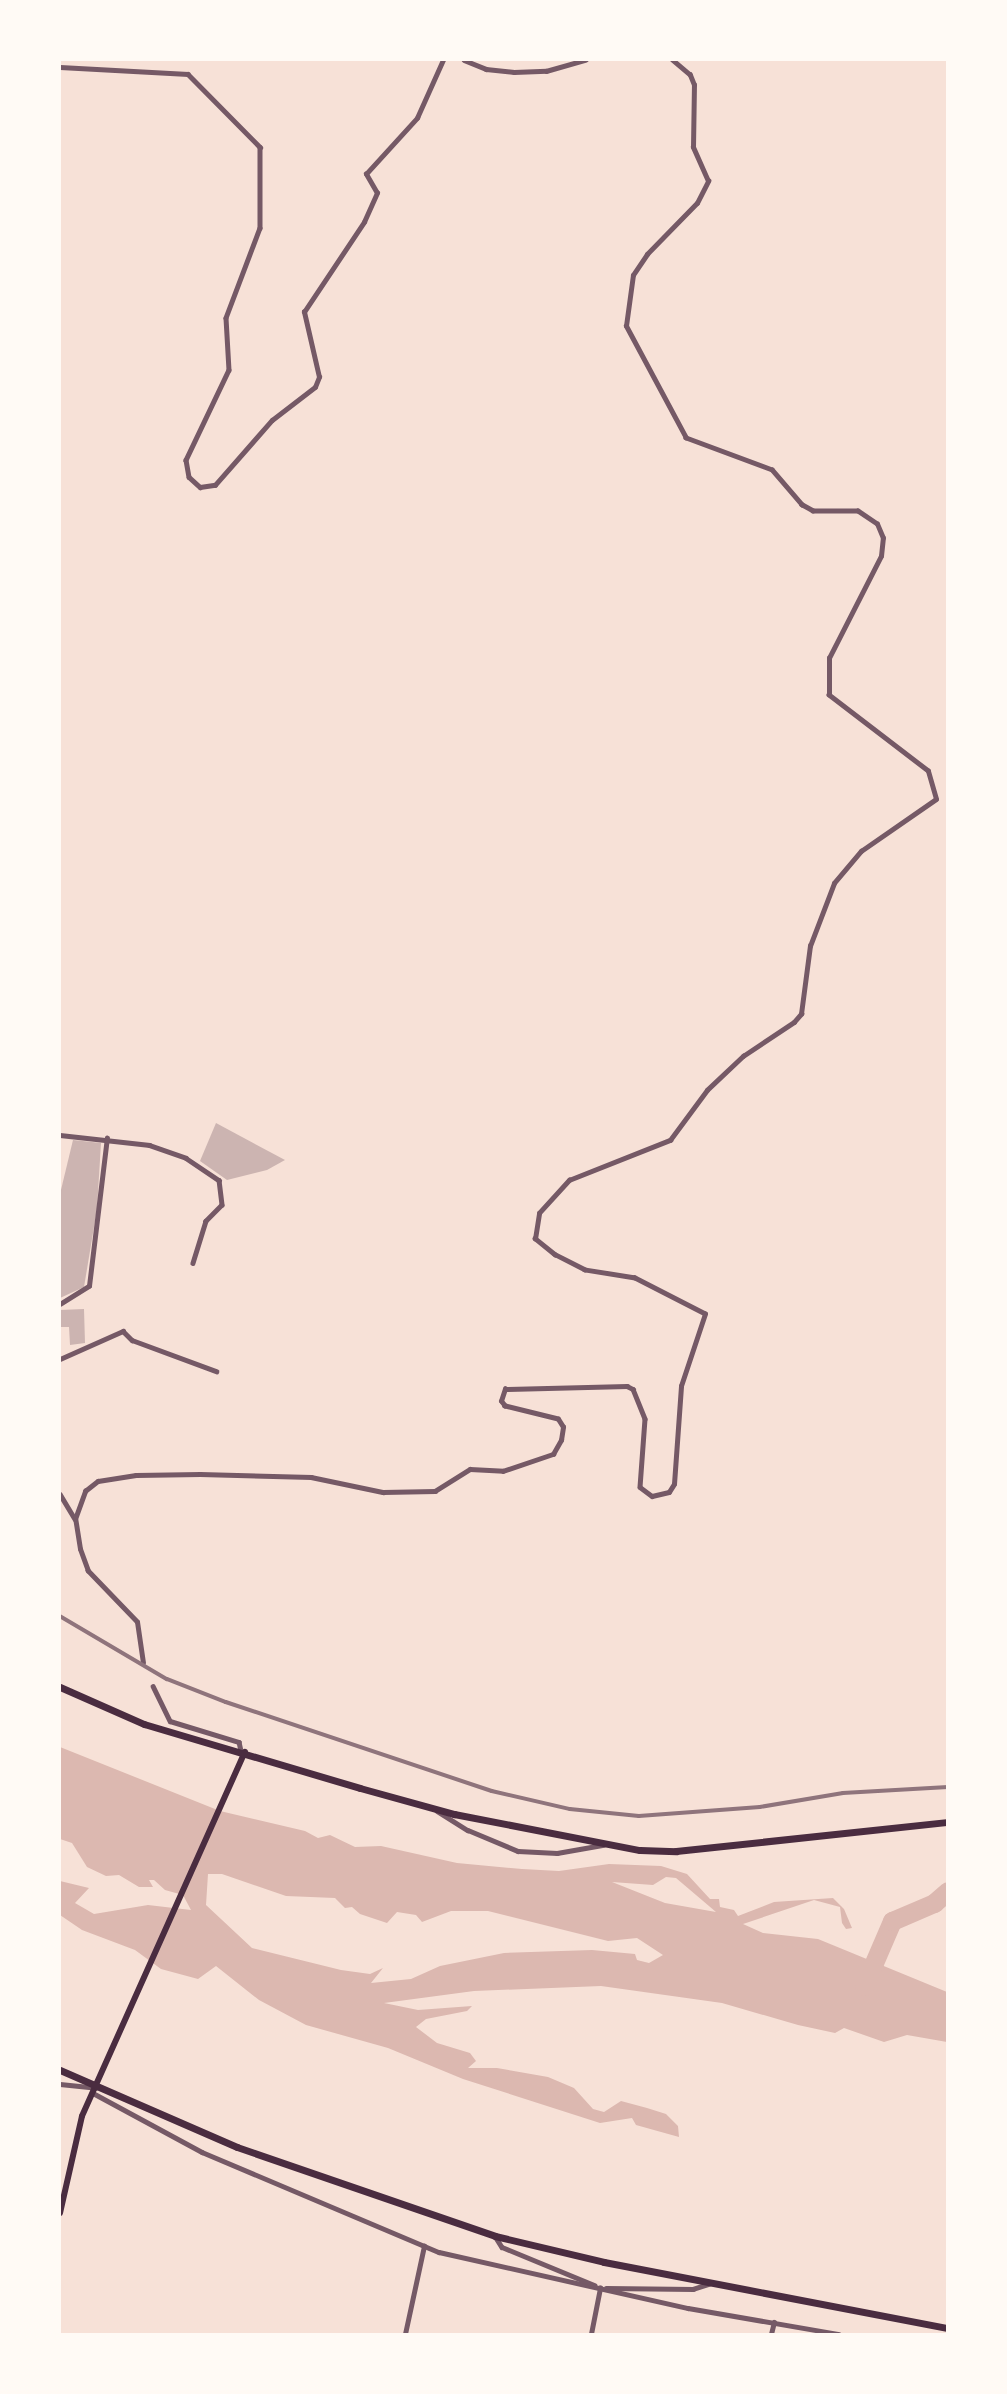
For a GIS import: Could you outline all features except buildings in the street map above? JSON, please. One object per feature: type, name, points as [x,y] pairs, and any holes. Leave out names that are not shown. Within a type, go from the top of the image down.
[{"type":"highway","points":[[60,1687],[144,1724],[434,1809],[606,1844],[676,1851],[947,1822]]},
{"type":"highway","points":[[60,2070],[94,2090],[237,2147],[495,2236],[947,2328]]},
{"type":"main road","points":[[60,2213],[74,2139],[240,1764],[243,1751]]},
{"type":"street","points":[[60,67],[188,74],[260,147],[260,228],[226,318],[229,370],[186,460],[189,477],[201,487],[215,485],[272,420],[315,387],[319,377],[304,312],[364,222],[377,193],[366,174],[417,118],[443,60]]},
{"type":"street","points":[[464,60],[486,69],[514,72],[546,71],[585,60]]},
{"type":"street","points":[[75,1519],[90,1485],[136,1475],[311,1477],[383,1492],[435,1491],[470,1469],[503,1471],[540,1462],[553,1454],[563,1427],[558,1419],[505,1406],[501,1395],[513,1386],[633,1389],[645,1419],[640,1486],[646,1494],[657,1497],[674,1484],[681,1386],[705,1314],[635,1278],[585,1270],[555,1255],[535,1239],[539,1213],[569,1180],[670,1140],[706,1090],[743,1056],[794,1022],[801,1014],[810,946],[834,883],[861,851],[936,799],[928,771],[829,695],[830,658],[881,556],[883,538],[877,524],[858,511],[813,511],[802,505],[772,470],[686,438],[626,326],[633,275],[647,254],[697,202],[708,181],[693,147],[694,85],[690,75],[672,60]]},
{"type":"street","points":[[60,1135],[129,1140],[186,1158],[219,1180],[222,1205],[206,1221],[192,1263]]},
{"type":"street","points":[[60,1304],[89,1286],[107,1138]]},
{"type":"street","points":[[60,1359],[123,1331],[132,1340],[216,1371]]},
{"type":"street","points":[[60,1494],[75,1519],[88,1571],[137,1622],[143,1662]]},
{"type":"street","points":[[153,1686],[170,1721],[239,1742],[243,1751]]},
{"type":"street","points":[[434,1809],[468,1830],[518,1851],[557,1853],[606,1844]]},
{"type":"street","points":[[60,2084],[94,2090],[202,2152],[449,2256],[839,2334]]},
{"type":"street","points":[[495,2236],[502,2247],[600,2288],[693,2289],[711,2282]]},
{"type":"street","points":[[405,2334],[424,2246]]},
{"type":"street","points":[[591,2334],[600,2288]]},
{"type":"street","points":[[771,2334],[774,2322]]},
{"type":"shaded area","points":[[60,1747],[220,1811],[305,1831],[318,1838],[330,1835],[355,1847],[381,1846],[457,1863],[522,1869],[559,1871],[609,1864],[661,1866],[687,1874],[710,1899],[719,1899],[720,1907],[734,1910],[738,1916],[774,1902],[833,1898],[844,1909],[852,1928],[846,1929],[842,1923],[840,1907],[814,1900],[743,1924],[763,1933],[818,1939],[947,1992],[947,2042],[907,2035],[884,2042],[844,2028],[835,2033],[722,2003],[601,1986],[474,1991],[384,2003],[418,2010],[472,2006],[467,2011],[426,2019],[416,2027],[437,2043],[470,2053],[476,2061],[468,2068],[497,2068],[548,2077],[574,2088],[593,2109],[604,2112],[621,2101],[666,2114],[678,2126],[679,2137],[636,2125],[632,2118],[600,2123],[463,2079],[388,2048],[306,2025],[259,2000],[216,1966],[198,1979],[161,1969],[135,1950],[82,1930],[60,1915],[60,1881],[89,1888],[75,1903],[94,1914],[148,1905],[191,1910],[183,1895],[165,1890],[154,1880],[149,1880],[153,1887],[139,1887],[119,1875],[106,1876],[87,1867],[72,1843],[60,1839]],"holes":[[[208,1874],[222,1874],[286,1896],[335,1898],[345,1908],[352,1907],[360,1914],[387,1923],[397,1912],[416,1915],[422,1922],[451,1911],[488,1911],[608,1941],[637,1938],[663,1955],[649,1963],[637,1960],[635,1954],[592,1950],[504,1953],[440,1966],[411,1979],[371,1983],[383,1968],[370,1974],[341,1970],[252,1948],[206,1905]],[[666,1877],[676,1878],[716,1912],[665,1903],[612,1882],[653,1885]]]},
{"type":"waterway","points":[[864,1986],[892,1921],[934,1903],[948,1891]]},
{"type":"railway","points":[[60,1616],[167,1679],[226,1702],[492,1791],[570,1809],[639,1816],[760,1807],[843,1793],[948,1787]]}]
